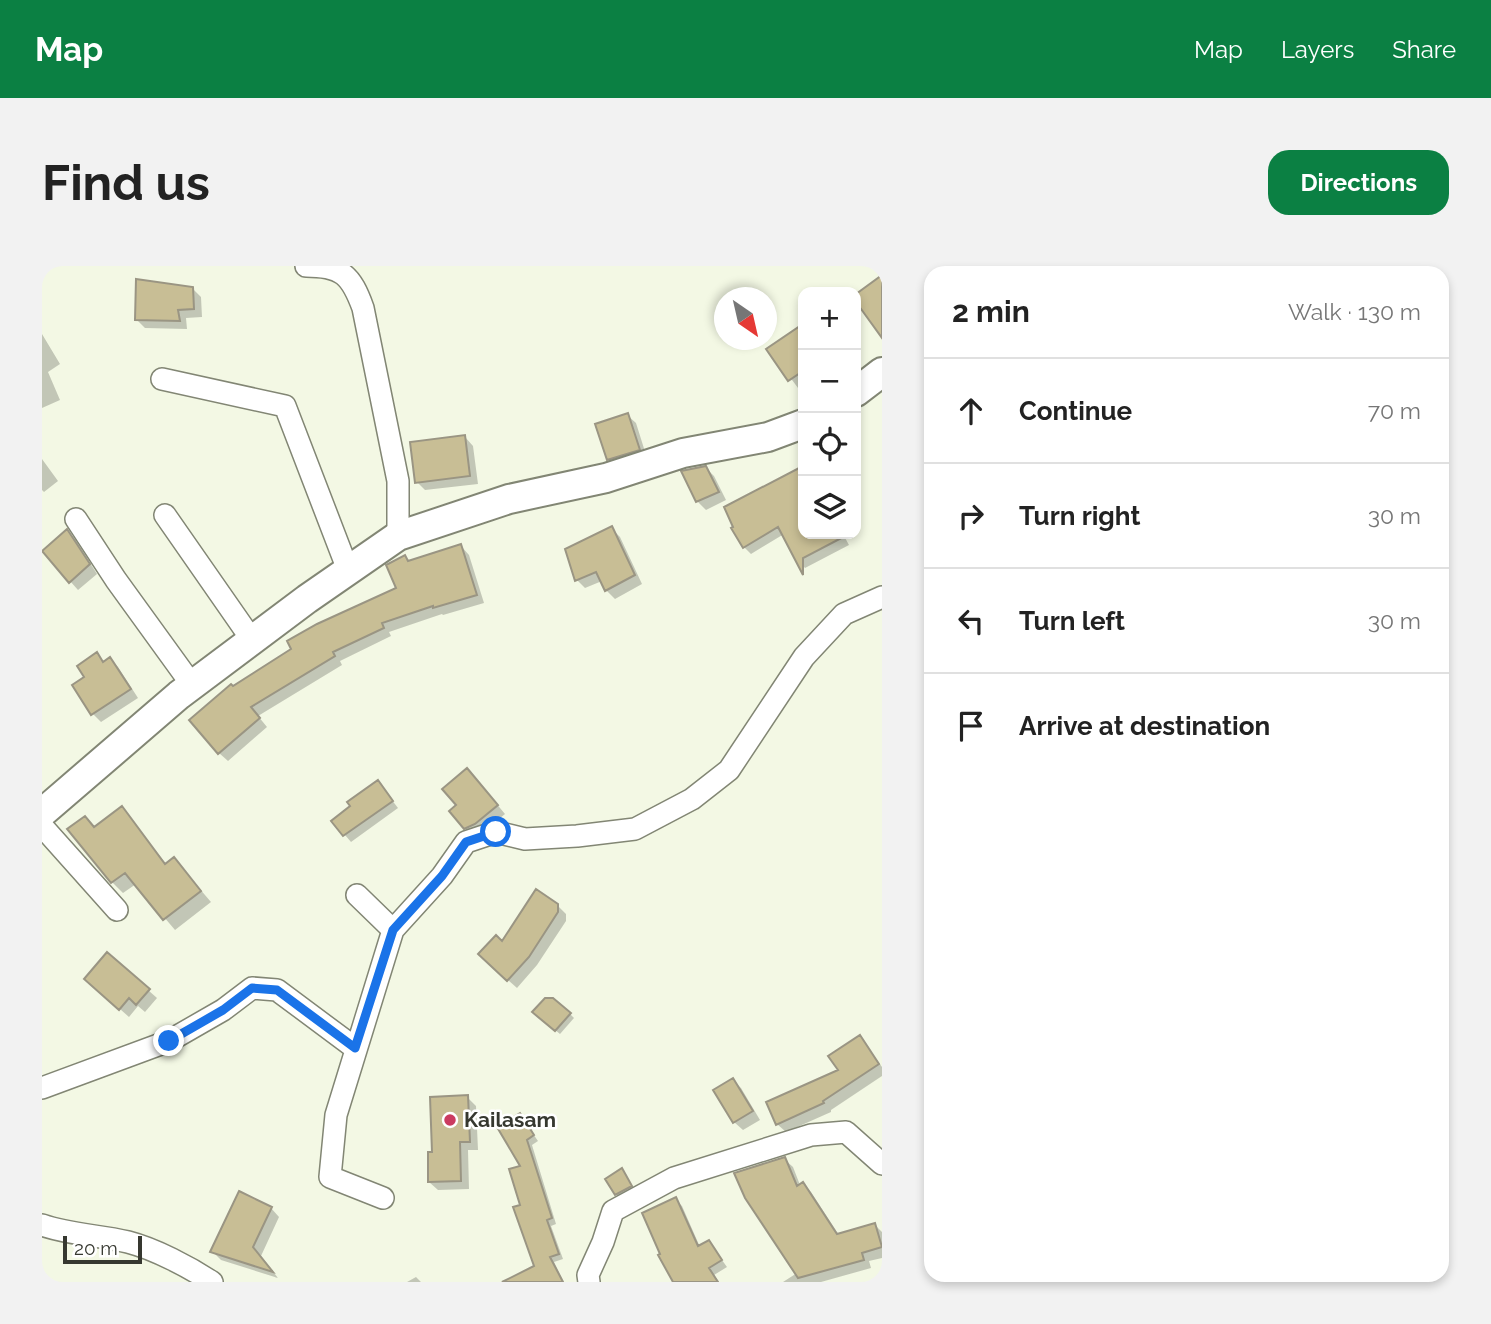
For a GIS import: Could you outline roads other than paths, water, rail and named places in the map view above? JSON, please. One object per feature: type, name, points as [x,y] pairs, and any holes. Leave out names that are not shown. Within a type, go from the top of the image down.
[{"type":"street","points":[[306,266],[328,266],[344,275],[356,289],[363,309],[398,481],[398,536]]},
{"type":"street","points":[[861,388],[882,372]]},
{"type":"street","points":[[162,379],[285,406],[348,570]]},
{"type":"street","points":[[42,813],[192,685],[398,536],[509,499],[606,478],[683,453],[768,437],[798,426]]},
{"type":"street","points":[[165,515],[252,640]]},
{"type":"street","points":[[76,519],[116,580],[192,685]]},
{"type":"street","points":[[383,1198],[330,1177],[336,1115],[393,930],[442,876],[466,842],[496,832],[525,839],[635,829],[692,799],[729,770],[804,657],[844,614],[882,597]]},
{"type":"street","points":[[42,826],[117,910]]},
{"type":"street","points":[[358,895],[393,930]]},
{"type":"street","points":[[42,1088],[169,1041],[223,1010],[252,988],[277,990],[355,1048]]},
{"type":"street","points":[[589,1282],[588,1275],[603,1242],[613,1210],[674,1178],[811,1136],[846,1132],[882,1164]]},
{"type":"street","points":[[42,1225],[65,1233],[129,1243],[193,1269],[212,1282]]},
{"type":"place","name":"Kailasam","points":[[450,1120]]}]
